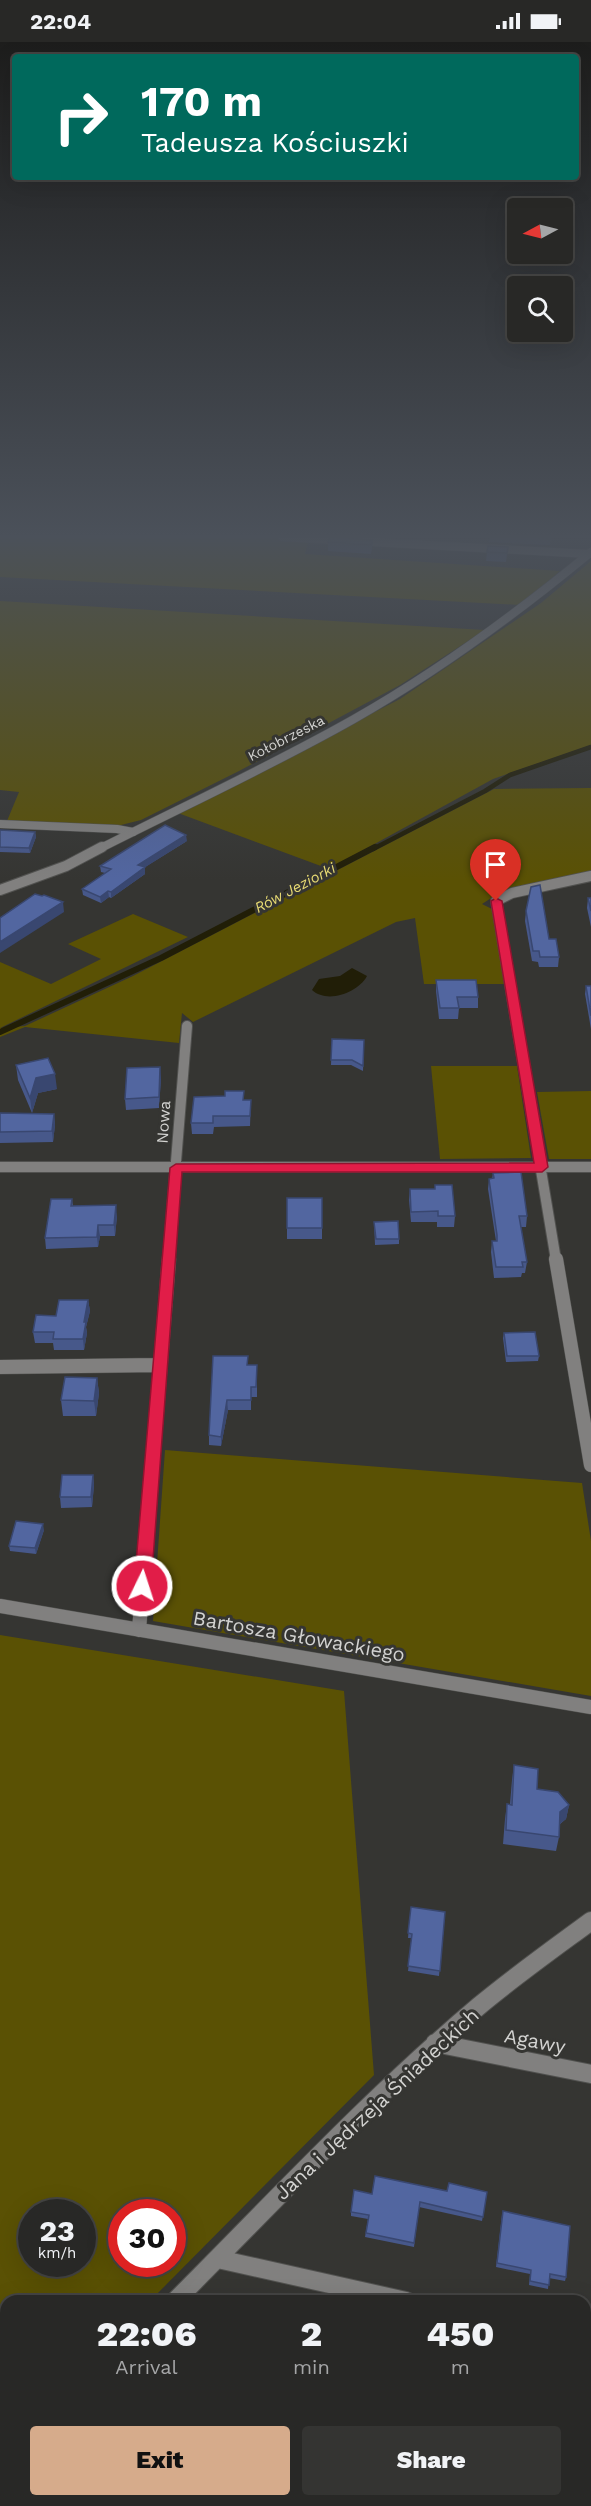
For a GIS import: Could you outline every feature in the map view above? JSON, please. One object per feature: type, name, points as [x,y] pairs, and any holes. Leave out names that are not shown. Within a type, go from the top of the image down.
[{"type":"street","name":"Kołobrzeska","points":[[1,888],[66,866],[354,719],[409,687],[462,650]]},
{"type":"street","points":[[0,824],[117,829],[132,832]]},
{"type":"street","points":[[591,876],[512,893],[496,901],[591,1465]]},
{"type":"street","name":"Nowa","points":[[139,1630],[187,1026]]},
{"type":"street","points":[[0,1167],[591,1167]]},
{"type":"street","points":[[0,1367],[159,1365]]},
{"type":"street","name":"Bartosza Głowackiego","points":[[0,1606],[591,1707]]},
{"type":"street","name":"Jana i Jędrzeja Śniadeckich","points":[[181,2295],[298,2175],[435,2043],[538,1956],[591,1921]]},
{"type":"street","name":"Agawy","points":[[435,2043],[591,2074]]},
{"type":"street","points":[[218,2259],[379,2295]]},
{"type":"shaded area","points":[[0,650],[454,650],[400,685],[239,771],[141,820],[117,826],[7,821],[19,792],[0,790]]},
{"type":"shaded area","points":[[472,650],[591,650],[591,745],[493,779],[329,869],[178,813],[400,699]]},
{"type":"shaded area","points":[[591,788],[591,872],[499,893],[482,904],[494,910],[504,984],[424,984],[415,918],[396,922],[193,1022],[182,1013],[179,1043],[25,1027],[0,1037],[0,1028],[25,1026],[133,976],[494,789]]},
{"type":"shaded area","points":[[133,914],[188,937],[0,1028],[0,962],[51,984],[101,959],[68,944]]},
{"type":"shaded area","points":[[352,968],[367,976],[350,992],[326,996],[312,990],[319,979],[340,976]]},
{"type":"shaded area","points":[[431,1066],[517,1066],[531,1158],[440,1159]]},
{"type":"shaded area","points":[[591,1091],[591,1159],[549,1159],[537,1092]]},
{"type":"shaded area","points":[[165,1450],[582,1483],[591,1541],[591,1696],[153,1621]]},
{"type":"shaded area","points":[[0,1635],[344,1691],[374,2075],[186,2265],[186,2199],[108,2199],[108,2277],[174,2277],[156,2295],[0,2295]]},
{"type":"building","points":[[165,825],[186,835],[138,865],[145,867],[111,892],[108,891],[100,897],[82,889],[111,869],[100,866]]},
{"type":"building","points":[[0,830],[35,832],[29,848],[0,847]]},
{"type":"building","points":[[540,885],[549,939],[556,939],[559,957],[540,957],[539,951],[533,951],[526,911],[531,887]]},
{"type":"building","points":[[35,894],[63,902],[0,942],[0,918]]},
{"type":"building","points":[[436,980],[476,980],[478,997],[457,997],[459,1008],[440,1008]]},
{"type":"building","points":[[586,986],[591,986],[591,1016]]},
{"type":"building","points":[[332,1039],[364,1040],[363,1066],[352,1060],[331,1060]]},
{"type":"building","points":[[48,1058],[55,1074],[36,1078],[30,1098],[16,1065]]},
{"type":"building","points":[[160,1067],[159,1097],[125,1099],[127,1068]]},
{"type":"building","points":[[225,1091],[244,1091],[243,1100],[251,1100],[250,1116],[213,1116],[213,1123],[191,1123],[194,1097],[225,1096]]},
{"type":"building","points":[[0,1113],[54,1114],[52,1131],[0,1132]]},
{"type":"building","points":[[521,1172],[527,1216],[519,1216],[527,1262],[522,1262],[523,1267],[496,1267],[492,1241],[497,1241],[497,1235],[489,1179],[494,1178],[493,1173]]},
{"type":"building","points":[[435,1185],[452,1185],[455,1216],[438,1216],[438,1211],[411,1212],[410,1189],[435,1189]]},
{"type":"building","points":[[287,1198],[322,1198],[322,1228],[287,1228]]},
{"type":"building","points":[[51,1199],[72,1199],[71,1206],[116,1205],[114,1225],[98,1225],[97,1237],[45,1238]]},
{"type":"building","points":[[398,1221],[399,1239],[376,1239],[374,1222]]},
{"type":"building","points":[[59,1300],[88,1300],[83,1339],[53,1339],[54,1332],[33,1332],[36,1315],[56,1316]]},
{"type":"building","points":[[535,1332],[539,1356],[507,1356],[504,1333]]},
{"type":"building","points":[[213,1356],[248,1356],[247,1365],[257,1365],[256,1387],[251,1387],[251,1400],[227,1400],[221,1437],[209,1435]]},
{"type":"building","points":[[65,1377],[97,1378],[94,1401],[61,1400]]},
{"type":"building","points":[[62,1475],[93,1475],[91,1497],[60,1497]]},
{"type":"building","points":[[16,1521],[43,1524],[35,1548],[9,1546]]},
{"type":"building","points":[[514,1765],[538,1769],[537,1789],[558,1792],[569,1805],[560,1812],[559,1837],[506,1830],[507,1804],[512,1805]]},
{"type":"building","points":[[411,1907],[445,1912],[440,1971],[408,1966],[412,1934],[408,1933]]},
{"type":"building","points":[[375,2176],[447,2191],[449,2183],[487,2192],[483,2217],[420,2202],[414,2243],[366,2233],[369,2215],[351,2212],[354,2190],[372,2194]]},
{"type":"building","points":[[503,2211],[570,2226],[566,2277],[550,2274],[549,2285],[530,2281],[531,2270],[497,2263]]},
{"type":"waterway","name":"Rów Jeziorki","points":[[373,849],[485,791],[510,775],[591,747]]},
{"type":"waterway","name":"Rów Jeziorki","points":[[0,1032],[161,958],[375,847]]},
{"type":"route","points":[[142,1586],[176,1168],[542,1167],[496,901]]}]
